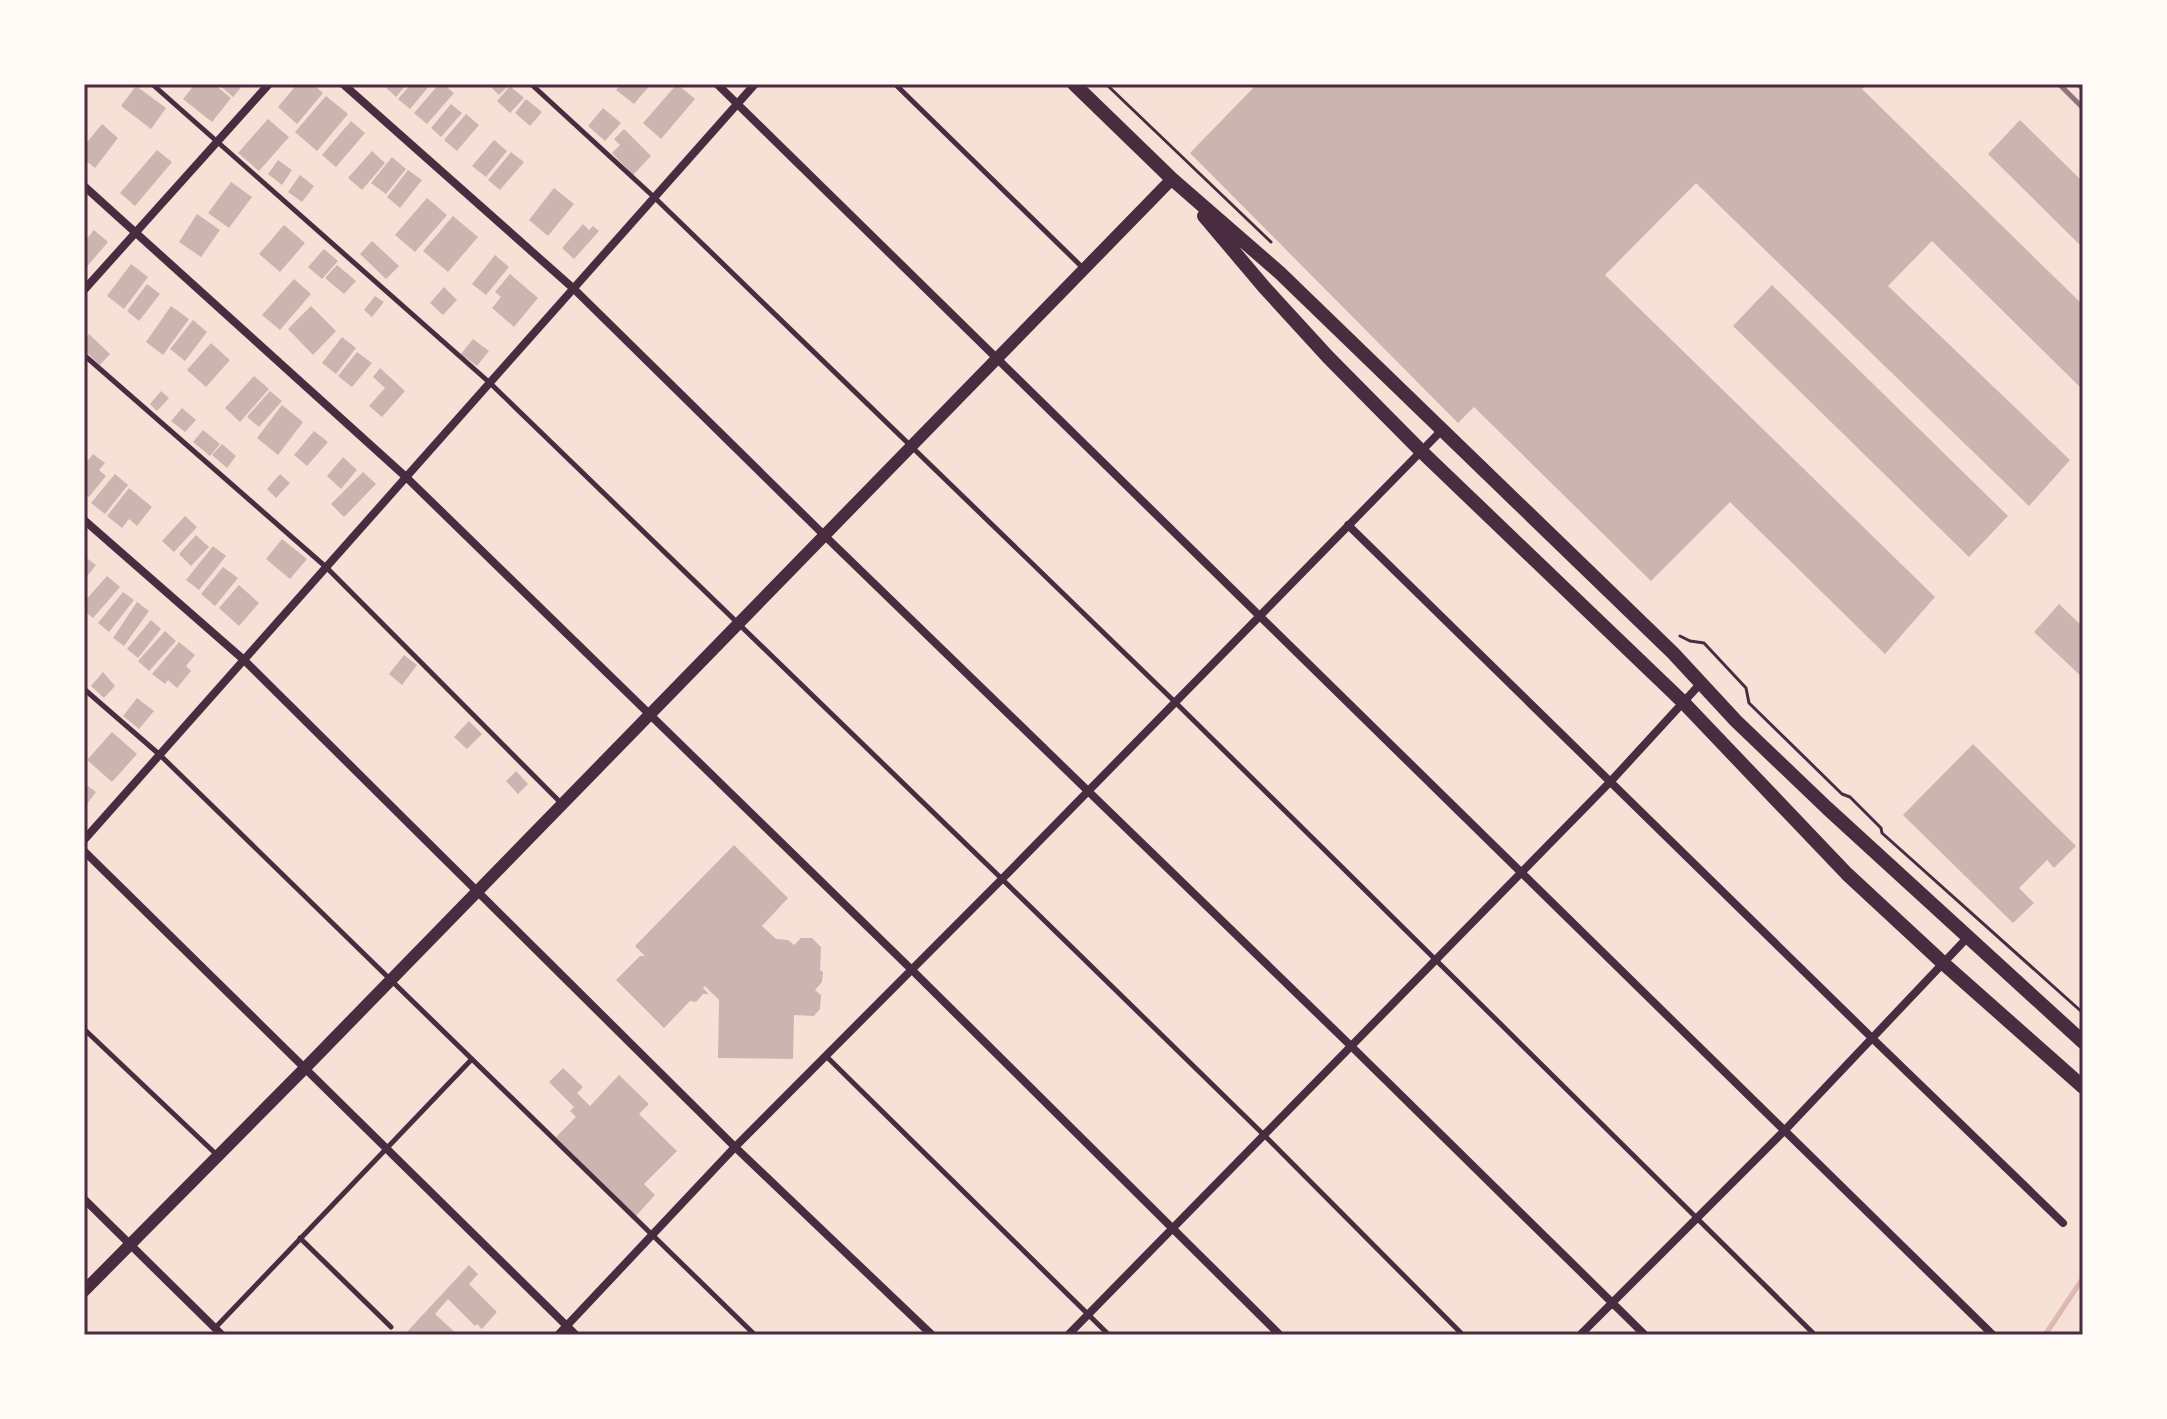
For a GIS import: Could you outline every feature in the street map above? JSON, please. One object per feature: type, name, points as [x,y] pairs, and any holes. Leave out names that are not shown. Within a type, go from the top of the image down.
[{"type":"main road","points":[[1074,84],[1172,179],[1280,273],[1673,653],[1736,721],[1827,808],[2083,1042]]},
{"type":"main road","points":[[1172,179],[1285,311],[1421,451],[1683,702],[1847,874],[2083,1087]]},
{"type":"street","points":[[84,290],[269,84]]},
{"type":"street","points":[[343,84],[574,289],[1645,1335]]},
{"type":"street","points":[[717,84],[1993,1335]]},
{"type":"street","points":[[84,840],[755,84]]},
{"type":"street","points":[[84,1291],[1172,179]]},
{"type":"street","points":[[84,186],[406,477],[912,970],[1280,1335]]},
{"type":"street","points":[[558,1335],[735,1147],[1442,430]]},
{"type":"street","points":[[84,520],[244,660],[735,1147],[932,1335]]},
{"type":"street","points":[[1348,525],[2063,1223]]},
{"type":"street","points":[[1068,1335],[1611,781],[1701,683]]},
{"type":"street","points":[[84,851],[576,1335]]},
{"type":"street","points":[[1580,1335],[1785,1130],[1967,938]]},
{"type":"street","points":[[84,1199],[222,1335]]},
{"type":"lane","points":[[152,84],[490,383],[1264,1135],[1463,1335]]},
{"type":"lane","points":[[531,84],[655,198],[1175,702],[1815,1335]]},
{"type":"lane","points":[[895,84],[1085,270]]},
{"type":"lane","points":[[84,355],[326,567],[562,803]]},
{"type":"lane","points":[[84,689],[160,755],[755,1335]]},
{"type":"lane","points":[[84,1029],[218,1156]]},
{"type":"lane","points":[[826,1056],[1109,1335]]},
{"type":"lane","points":[[215,1328],[472,1059]]},
{"type":"lane","points":[[300,1238],[391,1327]]},
{"type":"building","points":[[195,84],[214,84],[231,98],[212,122],[183,99]]},
{"type":"building","points":[[218,84],[244,84],[233,97]]},
{"type":"building","points":[[297,84],[313,84],[323,93],[297,124],[278,107]]},
{"type":"building","points":[[407,84],[396,97],[384,86]]},
{"type":"building","points":[[411,84],[431,84],[410,109],[398,99]]},
{"type":"building","points":[[439,84],[454,93],[427,124],[414,113]]},
{"type":"building","points":[[488,84],[510,84],[499,95]]},
{"type":"building","points":[[621,84],[651,84],[634,104],[616,90]]},
{"type":"building","points":[[677,84],[695,99],[661,139],[643,123]]},
{"type":"building","points":[[1257,84],[1867,84],[1862,89],[2083,305],[2083,390],[1932,241],[1888,286],[2070,460],[2029,506],[1696,183],[1605,275],[1935,597],[1885,654],[1730,502],[1651,581],[1474,407],[1458,423],[1190,153]]},
{"type":"building","points":[[136,86],[166,108],[151,129],[121,106]]},
{"type":"building","points":[[510,86],[524,98],[510,113],[497,101]]},
{"type":"building","points":[[326,96],[348,114],[317,151],[295,132]]},
{"type":"building","points":[[526,99],[542,112],[530,126],[515,113]]},
{"type":"building","points":[[451,104],[462,113],[441,137],[431,128]]},
{"type":"building","points":[[603,108],[621,123],[605,141],[588,126]]},
{"type":"building","points":[[466,114],[479,125],[457,151],[444,140]]},
{"type":"building","points":[[268,119],[289,137],[259,171],[238,153]]},
{"type":"building","points":[[2020,120],[2083,182],[2083,248],[1988,154]]},
{"type":"building","points":[[351,121],[365,133],[336,167],[322,155]]},
{"type":"building","points":[[102,124],[118,138],[95,168],[84,159],[84,146]]},
{"type":"building","points":[[624,129],[651,156],[633,175],[612,153],[620,145],[614,139]]},
{"type":"building","points":[[494,140],[507,151],[486,177],[472,166]]},
{"type":"building","points":[[157,150],[172,162],[135,206],[120,193]]},
{"type":"building","points":[[372,151],[385,163],[362,190],[348,178]]},
{"type":"building","points":[[511,152],[524,162],[500,190],[488,180]]},
{"type":"building","points":[[392,157],[406,169],[386,194],[371,183]]},
{"type":"building","points":[[278,160],[292,170],[282,185],[268,174]]},
{"type":"building","points":[[408,170],[422,180],[400,208],[387,197]]},
{"type":"building","points":[[300,175],[314,186],[302,202],[288,192]]},
{"type":"building","points":[[231,182],[252,197],[229,228],[208,213]]},
{"type":"building","points":[[554,188],[574,204],[548,236],[529,220]]},
{"type":"building","points":[[427,198],[447,215],[415,252],[395,235]]},
{"type":"building","points":[[197,214],[220,230],[201,257],[179,242]]},
{"type":"building","points":[[453,216],[478,237],[448,272],[423,251]]},
{"type":"building","points":[[583,224],[589,230],[593,226],[599,231],[574,259],[562,248]]},
{"type":"building","points":[[284,225],[305,243],[280,272],[259,254]]},
{"type":"building","points":[[94,230],[108,242],[84,270],[84,242]]},
{"type":"building","points":[[372,241],[399,266],[386,279],[360,254]]},
{"type":"building","points":[[324,249],[338,261],[322,279],[308,267]]},
{"type":"building","points":[[495,255],[509,267],[486,295],[472,284]]},
{"type":"building","points":[[131,264],[148,277],[124,309],[107,296]]},
{"type":"building","points":[[337,265],[356,281],[344,294],[325,278]]},
{"type":"building","points":[[510,274],[538,298],[514,327],[492,308],[501,297],[495,292]]},
{"type":"building","points":[[294,279],[311,294],[280,330],[262,315]]},
{"type":"building","points":[[147,284],[160,294],[139,321],[127,311]]},
{"type":"building","points":[[1772,285],[2008,516],[1969,557],[1733,326]]},
{"type":"building","points":[[444,287],[457,300],[443,315],[430,303]]},
{"type":"building","points":[[375,296],[384,302],[372,317],[364,310]]},
{"type":"building","points":[[171,306],[189,319],[163,355],[146,342]]},
{"type":"building","points":[[311,306],[336,331],[313,355],[288,329]]},
{"type":"building","points":[[193,320],[207,332],[185,361],[170,349]]},
{"type":"building","points":[[89,334],[110,354],[100,365],[84,350],[84,339]]},
{"type":"building","points":[[342,337],[356,348],[336,374],[322,363]]},
{"type":"building","points":[[473,339],[489,351],[477,366],[461,354]]},
{"type":"building","points":[[211,343],[230,360],[206,387],[187,370]]},
{"type":"building","points":[[357,352],[372,363],[352,387],[338,376]]},
{"type":"building","points":[[380,368],[405,391],[382,417],[369,406],[385,388],[373,377]]},
{"type":"building","points":[[254,376],[269,389],[240,422],[225,408]]},
{"type":"building","points":[[161,391],[169,398],[157,411],[150,404]]},
{"type":"building","points":[[270,391],[282,401],[259,427],[247,417]]},
{"type":"building","points":[[282,405],[303,422],[278,455],[257,438]]},
{"type":"building","points":[[182,408],[196,420],[185,432],[171,421]]},
{"type":"building","points":[[203,430],[220,444],[210,456],[193,442]]},
{"type":"building","points":[[314,431],[328,442],[307,466],[294,455]]},
{"type":"building","points":[[222,444],[236,456],[227,468],[212,455]]},
{"type":"building","points":[[93,454],[105,463],[99,470],[106,476],[89,497],[84,493],[84,465]]},
{"type":"building","points":[[343,457],[357,470],[341,489],[327,476]]},
{"type":"building","points":[[363,472],[376,484],[344,517],[331,504]]},
{"type":"building","points":[[115,474],[128,485],[105,514],[91,503]]},
{"type":"building","points":[[280,474],[290,483],[276,498],[267,489]]},
{"type":"building","points":[[129,488],[152,507],[137,526],[129,519],[122,528],[107,516]]},
{"type":"building","points":[[185,516],[197,527],[174,552],[162,541]]},
{"type":"building","points":[[196,535],[209,547],[191,566],[179,554]]},
{"type":"building","points":[[282,539],[307,559],[290,579],[266,559]]},
{"type":"building","points":[[213,546],[226,556],[199,590],[186,580]]},
{"type":"building","points":[[84,556],[96,565],[84,580]]},
{"type":"building","points":[[223,567],[238,578],[215,606],[201,594]]},
{"type":"building","points":[[107,576],[120,587],[93,618],[84,611],[84,602]]},
{"type":"building","points":[[239,585],[259,603],[239,626],[219,608]]},
{"type":"building","points":[[123,592],[134,600],[109,632],[98,623]]},
{"type":"building","points":[[137,602],[149,611],[124,646],[113,638]]},
{"type":"building","points":[[2059,604],[2083,627],[2083,678],[2034,632]]},
{"type":"building","points":[[151,620],[161,629],[138,658],[127,649]]},
{"type":"building","points":[[165,631],[176,641],[149,671],[138,661]]},
{"type":"building","points":[[179,642],[195,655],[186,666],[191,671],[177,688],[168,680],[165,684],[152,674]]},
{"type":"building","points":[[404,655],[417,665],[402,685],[389,674]]},
{"type":"building","points":[[103,672],[115,686],[104,698],[91,686]]},
{"type":"building","points":[[137,698],[154,711],[139,729],[123,716]]},
{"type":"building","points":[[469,721],[482,734],[467,749],[454,737]]},
{"type":"building","points":[[112,732],[137,754],[112,782],[87,760]]},
{"type":"building","points":[[1973,744],[2076,846],[2054,868],[2047,860],[2019,888],[2034,903],[2013,923],[1903,815]]},
{"type":"building","points":[[516,771],[528,784],[518,794],[506,781]]},
{"type":"building","points":[[84,783],[96,792],[84,808]]},
{"type":"building","points":[[734,845],[788,898],[762,926],[776,939],[788,940],[794,945],[801,938],[812,938],[821,947],[822,982],[815,990],[821,995],[820,1009],[814,1016],[794,1015],[793,1059],[718,1058],[719,1000],[705,986],[703,988],[709,994],[703,994],[696,1002],[690,1001],[664,1028],[616,980],[640,956],[645,956],[635,946]]},
{"type":"building","points":[[563,1068],[583,1087],[577,1093],[590,1106],[619,1075],[649,1104],[639,1114],[677,1151],[644,1184],[655,1195],[636,1216],[556,1137],[576,1117],[570,1111],[574,1107],[549,1082]]},
{"type":"building","points":[[469,1265],[478,1274],[469,1284],[497,1312],[482,1329],[448,1299],[435,1314],[458,1335],[404,1335]]},
{"type":"waterway","points":[[2045,1335],[2083,1278]]},
{"type":"railway","points":[[2059,84],[2083,108]]},
{"type":"railway","points":[[2078,84],[2083,89]]}]
